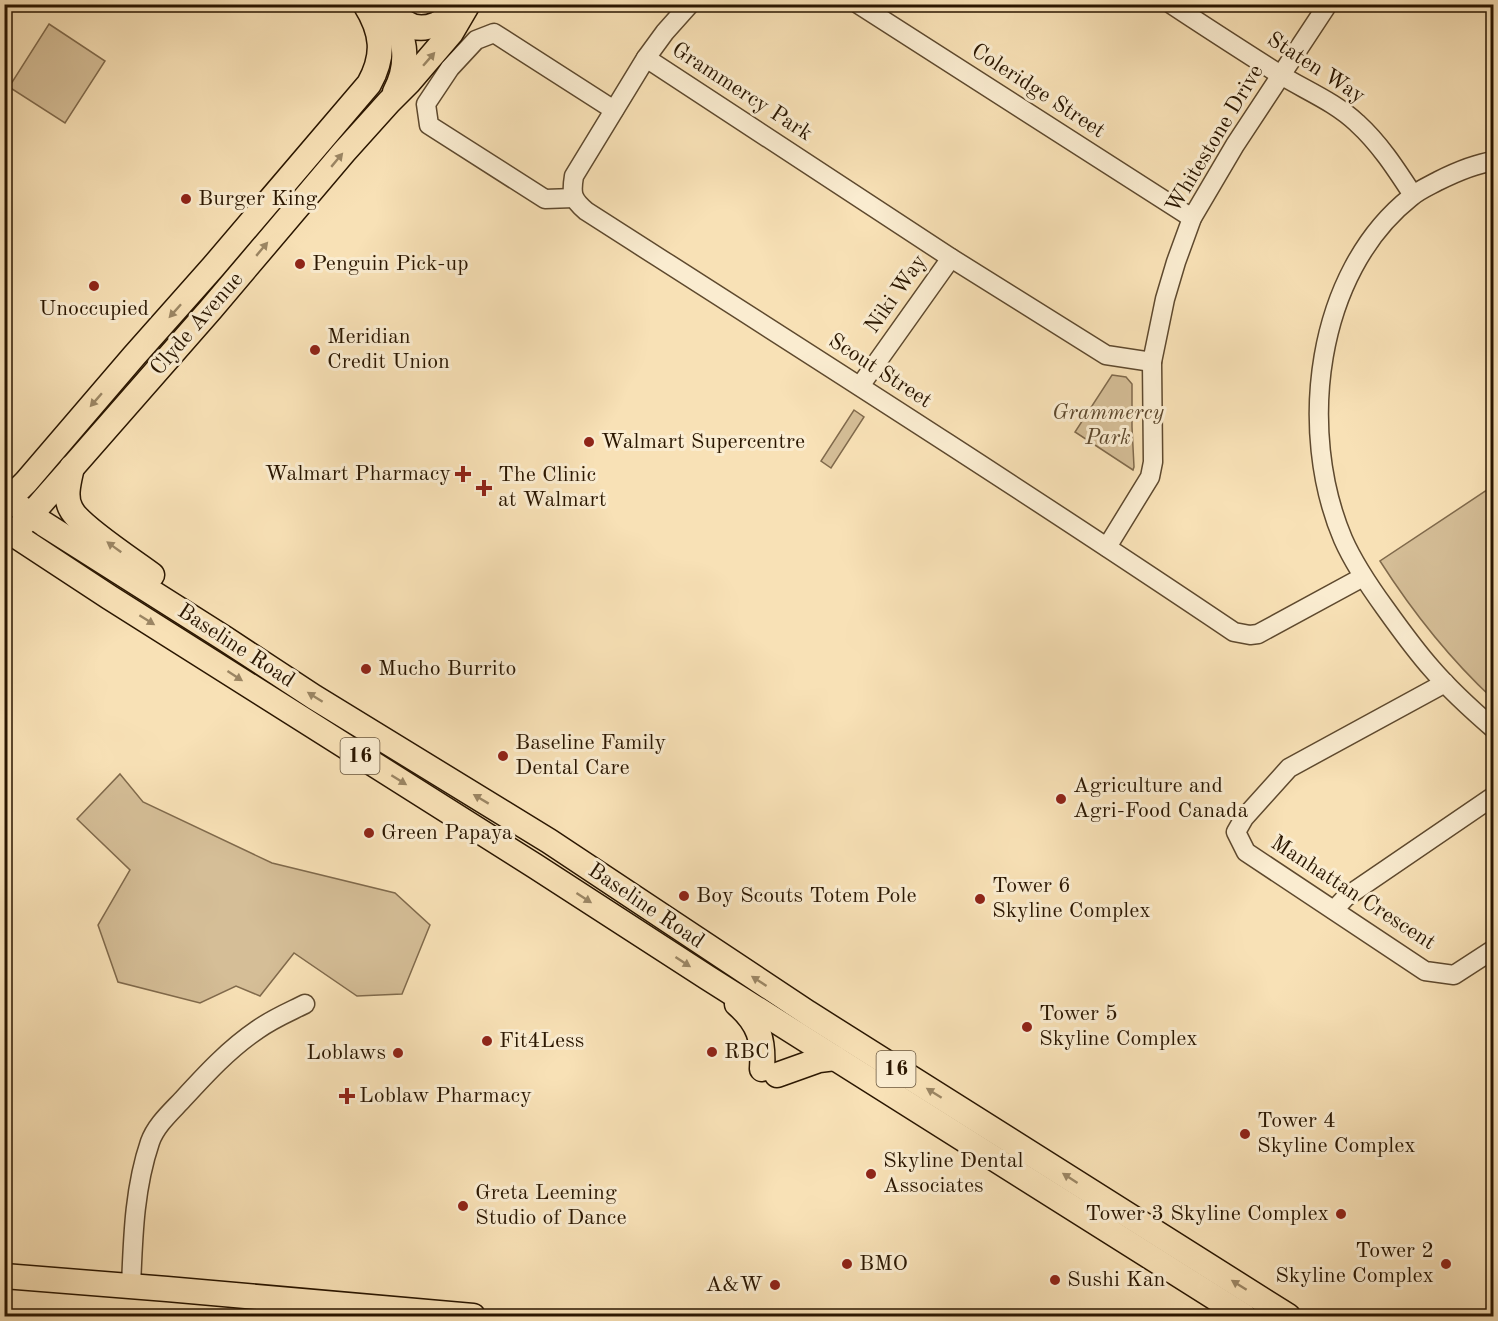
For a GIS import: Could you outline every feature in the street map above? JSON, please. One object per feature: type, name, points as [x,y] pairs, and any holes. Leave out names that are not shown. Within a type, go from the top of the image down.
[{"type":"main road","name":"Clyde Avenue","points":[[6,500],[26,482],[369,84],[378,64],[381,45],[375,23],[365,4]]},
{"type":"main road","points":[[389,8],[406,24],[420,28],[437,24],[454,15],[467,4]]},
{"type":"main road","points":[[389,102],[451,33],[467,4]]},
{"type":"main road","points":[[389,8],[401,35],[404,67],[402,77],[389,102]]},
{"type":"main road","name":"Clyde Avenue","points":[[8,536],[31,515],[389,102]]},
{"type":"main road","points":[[275,195],[286,221]]},
{"type":"main road","points":[[72,467],[68,493],[71,510],[76,516],[96,534],[176,593],[224,638]]},
{"type":"main road","name":"Baseline Road","points":[[6,500],[314,697],[549,841],[808,1013],[978,1134],[1107,1231],[1244,1317]]},
{"type":"main road","name":"Baseline Road","points":[[8,536],[109,597],[835,1058],[1119,1210],[1288,1317]]},
{"type":"main road","points":[[535,866],[549,841]]},
{"type":"main road","points":[[708,978],[748,1014],[757,1029],[770,1072],[835,1058]]},
{"type":"main road","points":[[794,1032],[808,1013]]},
{"type":"main road","points":[[1107,1231],[1119,1210]]},
{"type":"main road","points":[[11,1281],[131,1287],[473,1317]]},
{"type":"street","points":[[615,110],[494,33],[476,40],[450,68],[426,104],[429,125],[545,199],[574,198],[571,190],[574,176],[615,110],[646,58],[690,4]]},
{"type":"street","name":"Coleridge Street","points":[[858,4],[1192,218]]},
{"type":"street","name":"Staten Way","points":[[1171,4],[1356,121],[1388,157],[1413,195]]},
{"type":"street","name":"Whitestone Drive","points":[[1107,547],[1150,477],[1152,470],[1152,362],[1165,299],[1192,218],[1235,145],[1328,4]]},
{"type":"street","name":"Grammercy Park","points":[[646,58],[951,258],[1106,355],[1152,362]]},
{"type":"street","points":[[1494,161],[1460,170],[1413,195],[1375,234],[1357,261],[1343,290],[1331,326],[1320,384],[1318,421],[1331,505],[1342,537],[1363,577],[1416,651],[1445,683],[1494,729]]},
{"type":"street","name":"Scout Street","points":[[574,198],[586,211],[860,386],[1234,632],[1258,634],[1363,577]]},
{"type":"street","name":"Niki Way","points":[[860,386],[951,258]]},
{"type":"street","name":"Manhattan Crescent","points":[[1445,683],[1289,768],[1244,818],[1236,832],[1246,852],[1425,971],[1454,975],[1494,948]]},
{"type":"street","points":[[1334,910],[1346,897],[1494,796]]},
{"type":"street","points":[[131,1287],[134,1219],[141,1176],[151,1140],[163,1120],[218,1062],[236,1047],[257,1030],[305,1004]]},
{"type":"green space","points":[[49,24],[105,61],[65,123],[9,87]]},
{"type":"green space","name":"Grammercy Park","points":[[1112,375],[1126,377],[1132,384],[1133,470],[1075,432]]},
{"type":"green space","points":[[854,410],[864,417],[831,468],[821,461]]},
{"type":"green space","points":[[1493,486],[1493,699],[1432,634],[1380,561]]},
{"type":"green space","points":[[120,774],[143,802],[272,863],[395,893],[430,925],[402,994],[357,996],[294,953],[260,996],[236,986],[200,1003],[118,982],[98,925],[130,870],[77,819]]},
{"type":"place","name":"Burger King","points":[[186,199]]},
{"type":"place","name":"Penguin Pick-up","points":[[300,264]]},
{"type":"place","name":"Unoccupied","points":[[94,286]]},
{"type":"place","name":"Meridian Credit Union","points":[[315,350]]},
{"type":"place","name":"Walmart Supercentre","points":[[589,442]]},
{"type":"place","name":"Walmart Pharmacy","points":[[463,474]]},
{"type":"place","name":"The Clinic at Walmart","points":[[484,488]]},
{"type":"place","name":"Mucho Burrito","points":[[366,669]]},
{"type":"place","name":"Baseline Family Dental Care","points":[[503,756]]},
{"type":"place","name":"Agriculture and Agri-Food Canada","points":[[1061,799]]},
{"type":"place","name":"Green Papaya","points":[[369,833]]},
{"type":"place","name":"Boy Scouts Totem Pole","points":[[684,896]]},
{"type":"place","name":"Tower 6 Skyline Complex","points":[[980,899]]},
{"type":"place","name":"Tower 5 Skyline Complex","points":[[1027,1027]]},
{"type":"place","name":"Fit4Less","points":[[487,1041]]},
{"type":"place","name":"RBC","points":[[712,1052]]},
{"type":"place","name":"Loblaws","points":[[398,1053]]},
{"type":"place","name":"Loblaw Pharmacy","points":[[347,1096]]},
{"type":"place","name":"Tower 4 Skyline Complex","points":[[1245,1134]]},
{"type":"place","name":"Skyline Dental Associates","points":[[871,1174]]},
{"type":"place","name":"Greta Leeming Studio of Dance","points":[[463,1206]]},
{"type":"place","name":"Tower 3 Skyline Complex","points":[[1341,1214]]},
{"type":"place","name":"BMO","points":[[847,1264]]},
{"type":"place","name":"Tower 2 Skyline Complex","points":[[1446,1264]]},
{"type":"place","name":"Sushi Kan","points":[[1055,1280]]},
{"type":"place","name":"A&W","points":[[775,1285]]}]
